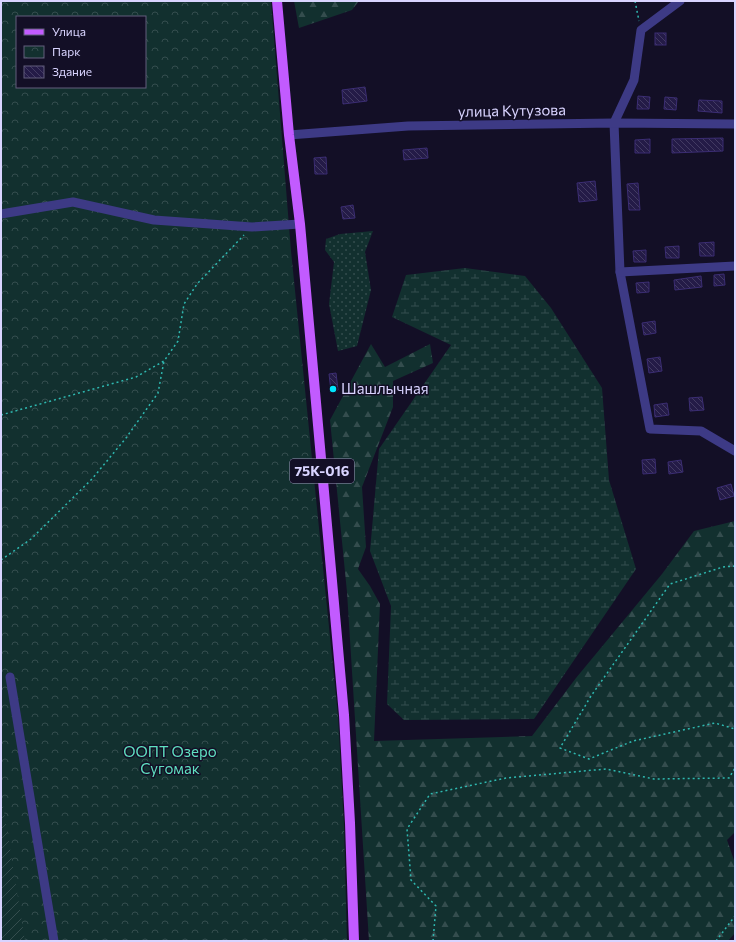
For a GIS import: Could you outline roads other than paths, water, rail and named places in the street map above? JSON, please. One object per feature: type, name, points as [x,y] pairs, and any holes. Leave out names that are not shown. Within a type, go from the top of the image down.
[{"type":"main road","name":"75К-016","points":[[277,1],[289,136],[300,224],[344,715],[350,823],[354,941]]},
{"type":"street","points":[[680,1],[641,30],[634,80],[614,123],[620,272],[650,429],[701,431],[735,451]]},
{"type":"street","name":"улица Кутузова","points":[[289,136],[408,126],[614,123],[735,124]]},
{"type":"street","points":[[1,214],[73,202],[154,220],[252,226],[300,224]]},
{"type":"street","points":[[620,272],[735,266]]},
{"type":"street","points":[[10,677],[54,941]]},
{"type":"place","name":"Шашлычная","points":[[333,389]]},
{"type":"park label","name":"ООПТ Озеро Сугомак","points":[[170,760]]}]
